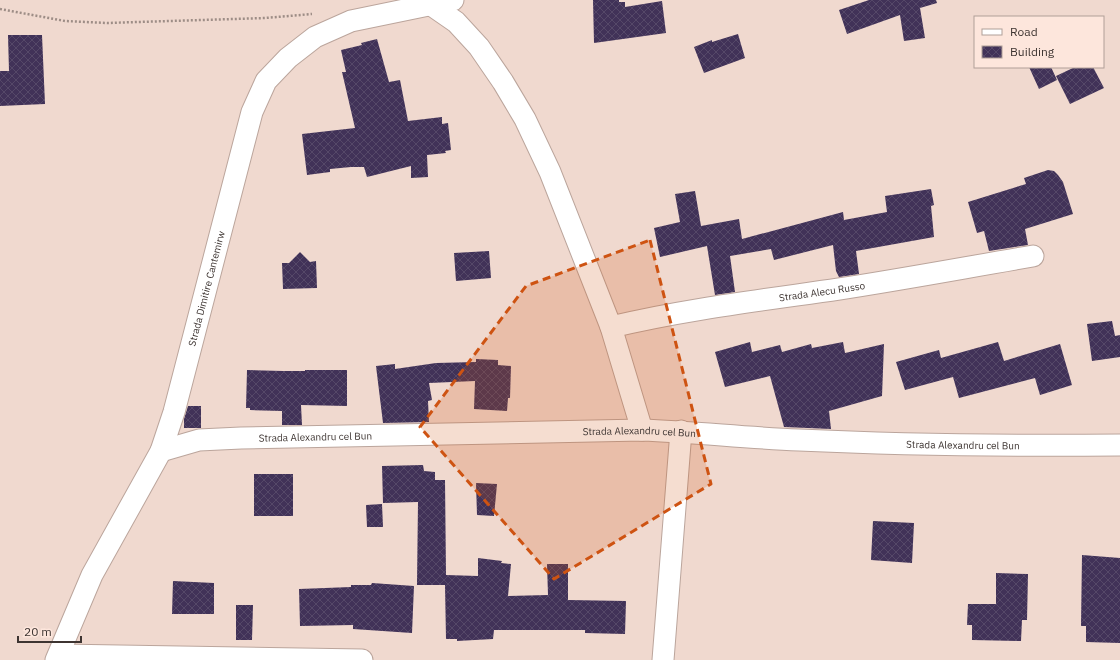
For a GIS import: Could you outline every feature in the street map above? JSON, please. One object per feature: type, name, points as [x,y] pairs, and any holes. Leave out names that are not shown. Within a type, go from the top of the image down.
[{"type":"street","name":"Strada Dimitire Cantemirw","points":[[58,657],[92,574],[161,451],[174,412],[252,112],[266,81],[288,58],[315,37],[351,21],[453,0]]},
{"type":"street","points":[[430,4],[456,22],[479,47],[503,82],[525,119],[550,172],[611,327],[642,430]]},
{"type":"street","name":"Strada Alecu Russo","points":[[611,327],[647,318],[703,308],[841,288],[1033,256]]},
{"type":"street","name":"Strada Alexandru cel Bun","points":[[161,451],[199,440],[241,438],[642,430],[682,431],[798,440],[1017,446],[1120,445]]},
{"type":"street","points":[[663,660],[682,431]]},
{"type":"street","points":[[58,657],[362,660]]},
{"type":"path","points":[[0,9],[65,21],[107,23],[265,18],[312,14]]},
{"type":"highlighted area","points":[[650,240],[711,484],[554,579],[420,427],[526,286]]},
{"type":"building","points":[[593,0],[619,0],[619,2],[625,2],[625,7],[662,1],[666,33],[594,43]]},
{"type":"building","points":[[869,0],[936,0],[937,3],[920,8],[925,38],[904,41],[900,15],[847,34],[839,10]]},
{"type":"building","points":[[738,34],[745,58],[704,73],[694,47],[712,40],[712,42]]},
{"type":"building","points":[[8,35],[42,35],[45,104],[0,106],[0,71],[9,71]]},
{"type":"building","points":[[377,39],[389,82],[400,80],[408,121],[442,117],[442,124],[448,123],[451,150],[445,151],[446,153],[427,155],[428,177],[411,178],[411,166],[367,177],[364,167],[330,169],[330,172],[307,175],[302,134],[355,128],[342,72],[346,72],[341,50],[362,45],[361,43]]},
{"type":"building","points":[[1029,68],[1051,68],[1057,80],[1039,89]]},
{"type":"building","points":[[1073,68],[1094,68],[1104,88],[1070,104],[1056,76]]},
{"type":"building","points":[[1048,170],[1054,171],[1063,182],[1073,214],[1025,229],[1028,245],[989,251],[984,231],[977,233],[968,202],[1026,184],[1024,178]]},
{"type":"building","points":[[931,189],[934,205],[931,206],[934,237],[856,251],[859,274],[839,277],[836,271],[833,245],[774,260],[771,249],[730,256],[735,292],[715,295],[707,246],[660,257],[654,228],[680,222],[675,194],[695,191],[701,226],[739,219],[742,239],[843,212],[844,220],[887,212],[885,196]]},
{"type":"building","points":[[489,251],[491,278],[456,281],[454,253]]},
{"type":"building","points":[[300,252],[310,262],[316,261],[317,288],[283,289],[282,263],[289,263]]},
{"type":"building","points":[[1112,321],[1115,336],[1120,335],[1120,357],[1092,361],[1087,324]]},
{"type":"building","points":[[750,342],[752,352],[780,345],[782,352],[811,344],[812,348],[843,342],[845,353],[884,344],[882,396],[829,411],[831,429],[784,427],[770,376],[725,387],[715,352]]},
{"type":"building","points":[[998,342],[1004,361],[1060,344],[1072,385],[1040,395],[1035,378],[959,398],[953,377],[905,390],[896,362],[939,350],[941,358]]},
{"type":"building","points":[[476,359],[498,360],[498,365],[511,366],[510,398],[508,398],[507,411],[474,409],[475,381],[429,383],[432,400],[428,401],[429,422],[383,423],[376,366],[395,364],[395,369],[436,363],[476,362]]},
{"type":"building","points":[[247,370],[347,370],[347,406],[301,405],[302,425],[282,425],[282,411],[250,410],[250,408],[246,408]]},
{"type":"building","points":[[188,406],[201,406],[201,428],[184,428],[184,419]]},
{"type":"building","points":[[423,465],[424,471],[435,472],[435,480],[445,480],[446,575],[478,576],[478,558],[502,561],[501,563],[511,564],[508,596],[548,595],[547,564],[568,564],[568,600],[626,601],[625,634],[585,633],[585,630],[494,630],[493,639],[457,641],[457,639],[446,639],[445,585],[417,585],[418,502],[383,503],[382,466]]},
{"type":"building","points":[[254,474],[293,474],[293,516],[254,516]]},
{"type":"building","points":[[476,483],[497,484],[494,516],[477,515]]},
{"type":"building","points":[[382,504],[383,527],[367,527],[366,505]]},
{"type":"building","points":[[873,521],[914,523],[912,563],[871,560]]},
{"type":"building","points":[[1082,555],[1120,558],[1120,643],[1086,642],[1086,626],[1081,626]]},
{"type":"building","points":[[996,573],[1028,574],[1027,620],[1022,620],[1021,641],[972,640],[972,625],[967,625],[968,604],[996,604]]},
{"type":"building","points":[[173,581],[214,583],[214,614],[172,614]]},
{"type":"building","points":[[372,583],[414,586],[412,633],[353,629],[353,625],[300,626],[299,589],[351,587],[351,585],[371,585]]},
{"type":"building","points":[[236,605],[253,605],[252,640],[236,640]]}]
